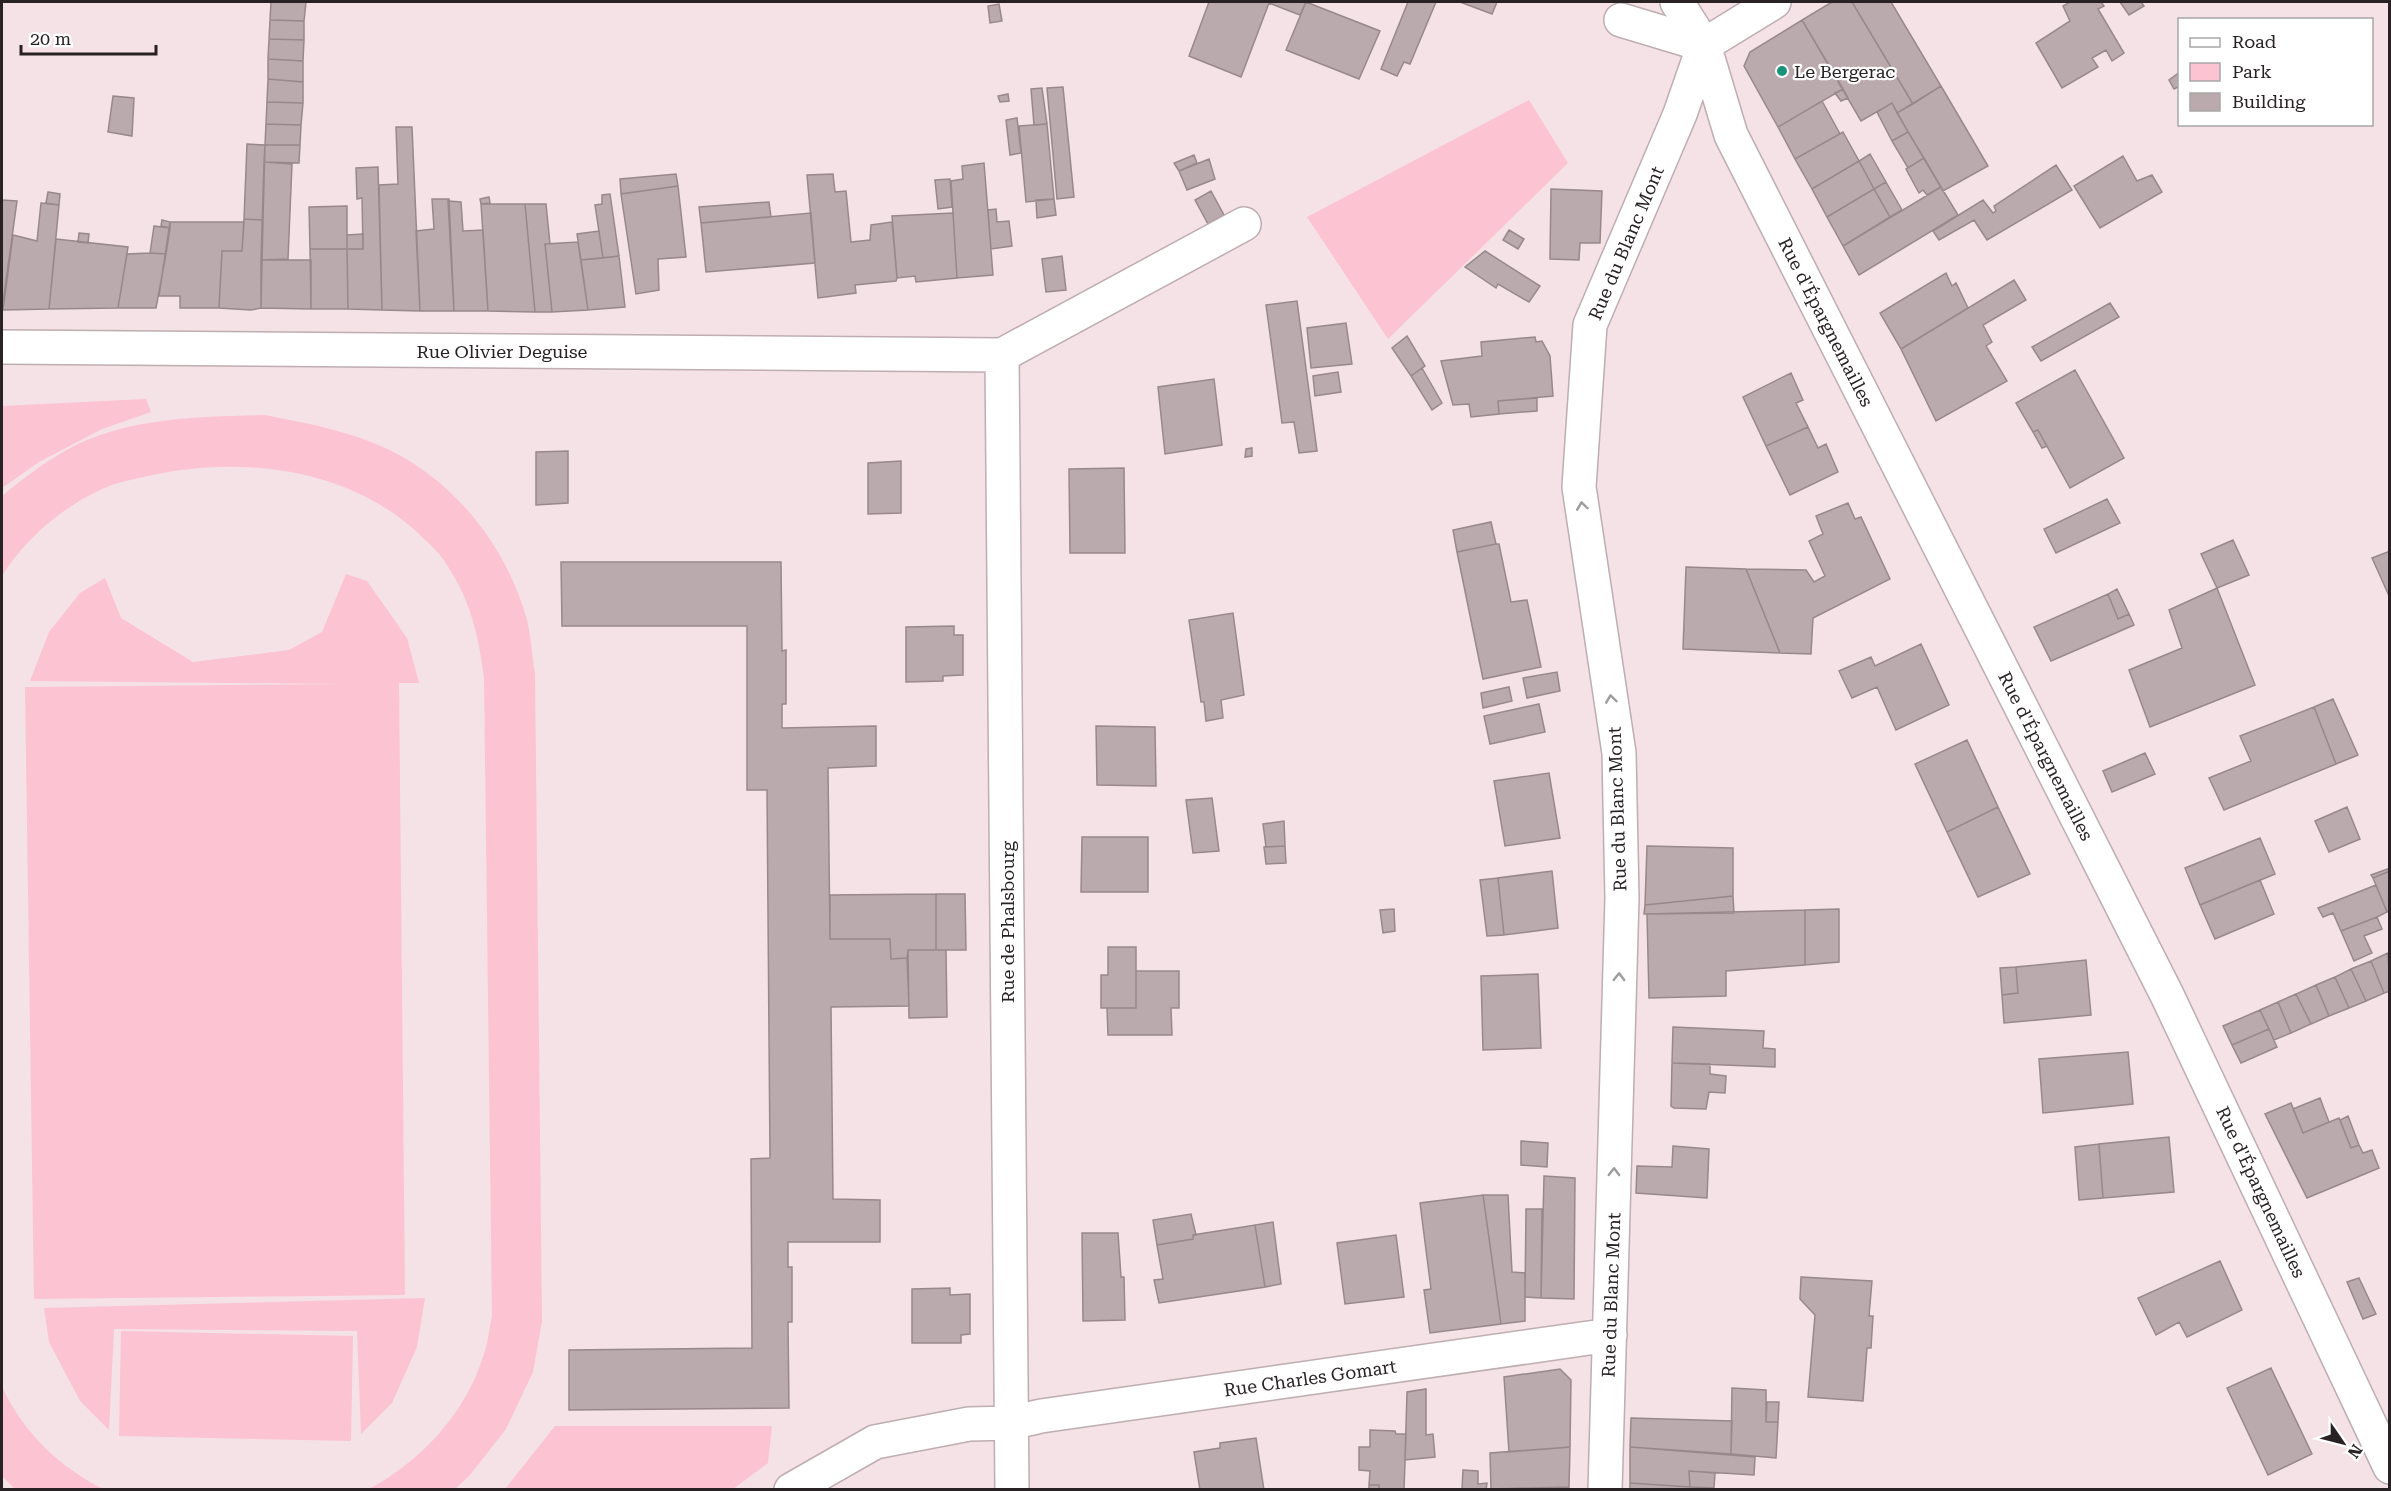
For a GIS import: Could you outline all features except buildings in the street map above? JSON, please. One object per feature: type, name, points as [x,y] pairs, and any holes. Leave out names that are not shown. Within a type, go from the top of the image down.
[{"type":"street","name":"Rue d'Épargnemailles","points":[[1677,2],[1704,45],[1731,135],[2167,995],[2390,1467]]},
{"type":"street","points":[[1621,20],[1704,45],[1774,2]]},
{"type":"street","name":"Rue du Blanc Mont","points":[[1605,1490],[1622,898],[1619,753],[1579,487],[1590,326],[1680,114],[1704,45]]},
{"type":"street","points":[[1002,355],[1244,224]]},
{"type":"street","name":"Rue Olivier Deguise","points":[[2,347],[1002,355]]},
{"type":"street","name":"Rue de Phalsbourg","points":[[1002,355],[1012,1490]]},
{"type":"street","name":"Rue Charles Gomart","points":[[791,1490],[875,1442],[969,1424],[1011,1423],[1053,1415],[1610,1335]]},
{"type":"green space","points":[[1529,100],[1568,163],[1388,339],[1307,217]]},
{"type":"green space","points":[[146,399],[151,412],[102,429],[39,462],[2,488],[2,406]]},
{"type":"green space","points":[[265,415],[335,430],[369,441],[401,456],[423,470],[463,505],[495,547],[519,595],[527,620],[535,674],[542,1321],[533,1372],[506,1429],[470,1475],[455,1489],[369,1489],[406,1465],[439,1434],[453,1416],[475,1378],[486,1347],[492,1316],[484,678],[476,630],[460,588],[443,559],[432,546],[396,515],[365,497],[332,483],[297,473],[261,468],[224,467],[188,469],[152,475],[100,490],[71,506],[45,526],[21,550],[2,576],[2,496],[58,455],[100,435],[146,423],[193,418]]},
{"type":"green space","points":[[346,574],[367,581],[407,638],[419,683],[399,683],[405,1295],[34,1299],[25,687],[347,684],[30,681],[49,632],[80,593],[105,578],[121,618],[193,662],[289,650],[322,632]]},
{"type":"green space","points":[[425,1298],[417,1347],[392,1403],[361,1434],[357,1331],[114,1329],[109,1430],[80,1401],[49,1342],[44,1308]]},
{"type":"green space","points":[[121,1331],[353,1336],[351,1441],[119,1436]]},
{"type":"green space","points":[[2,1387],[21,1419],[44,1447],[71,1470],[103,1489],[15,1489],[2,1476]]},
{"type":"green space","points":[[555,1426],[772,1426],[768,1463],[733,1489],[505,1489]]},
{"type":"place","name":"Le Bergerac","points":[[1782,71]]}]
